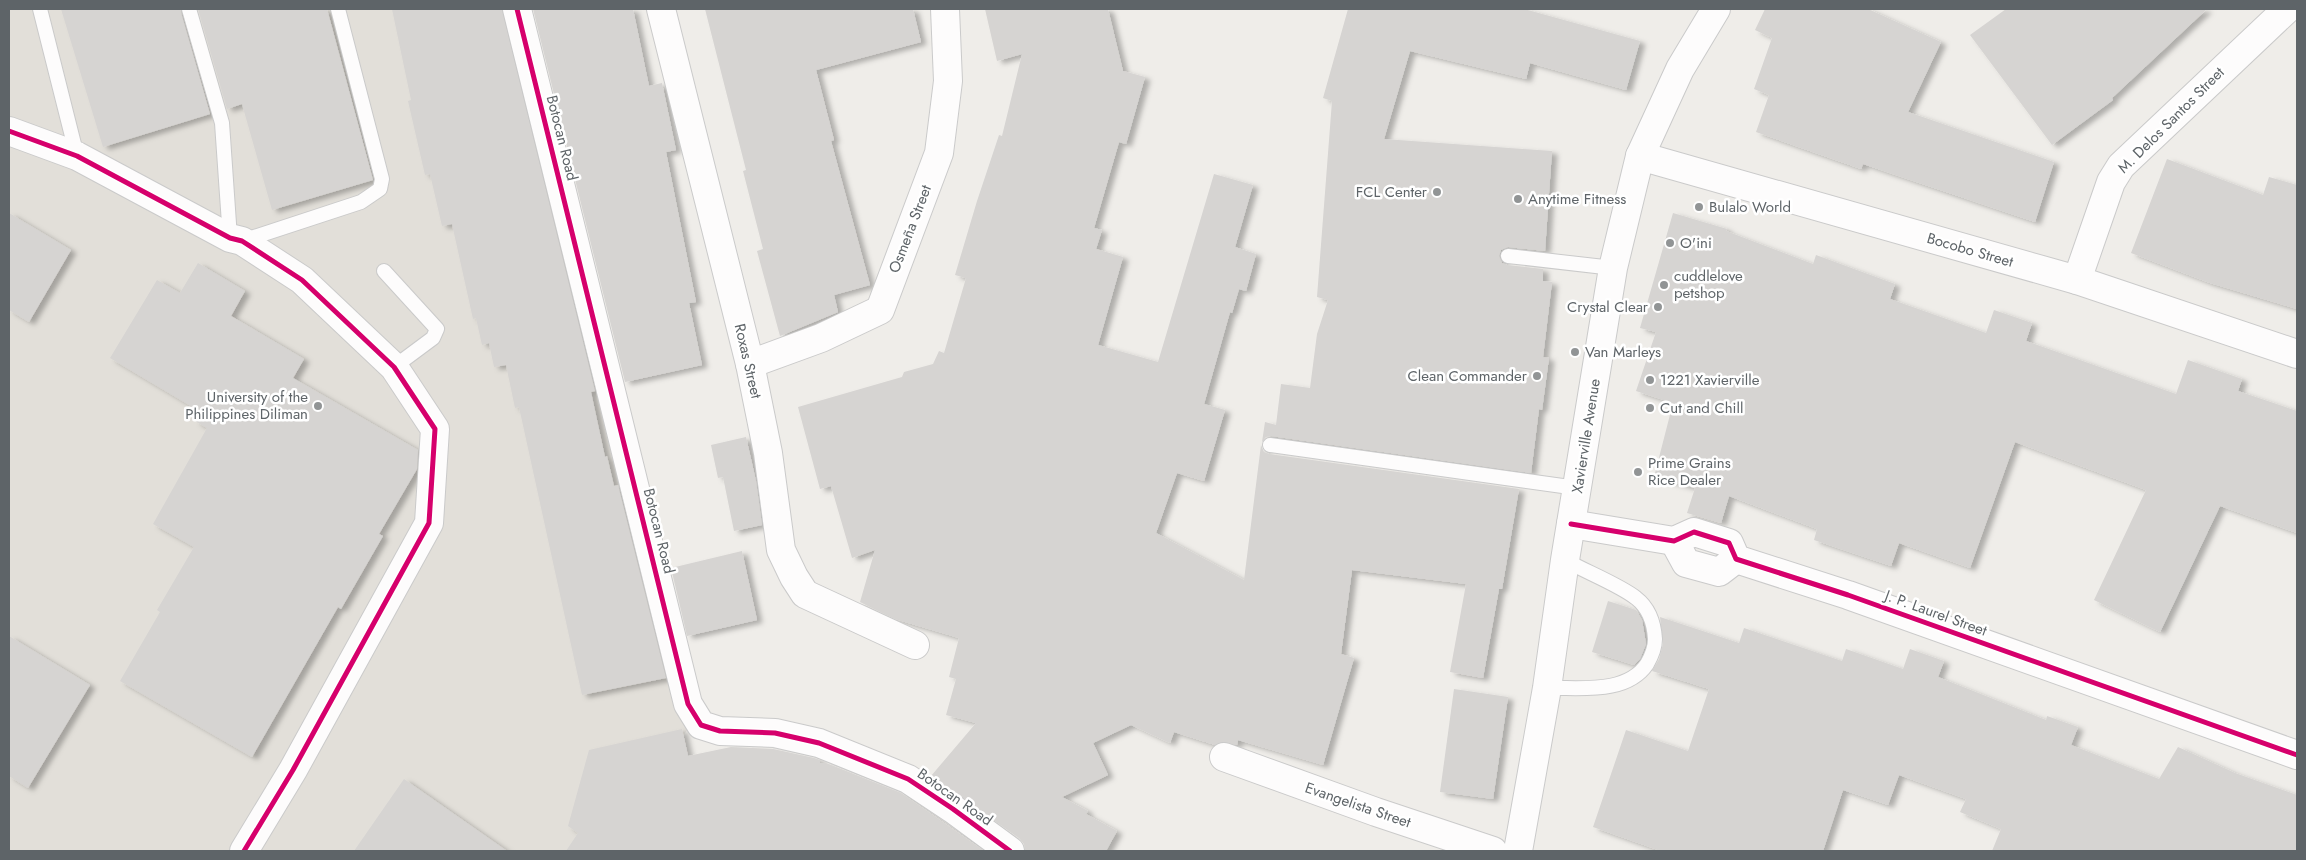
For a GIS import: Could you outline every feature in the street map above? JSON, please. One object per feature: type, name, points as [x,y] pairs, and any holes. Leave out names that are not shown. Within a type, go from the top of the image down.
[{"type":"street","name":"Botocan Road","points":[[517,9],[688,704],[701,725],[720,731],[776,733],[819,743],[908,779],[1010,851]]},
{"type":"street","name":"Roxas Street","points":[[661,9],[750,364],[768,453],[781,550],[794,577],[806,594],[915,645]]},
{"type":"street","name":"Osmeña Street","points":[[750,364],[821,338],[880,310],[939,153],[948,81],[945,9]]},
{"type":"street","name":"Xavierville Avenue","points":[[1518,851],[1547,688],[1565,560],[1613,268],[1640,156],[1680,70],[1716,9]]},
{"type":"street","name":"M. Delos Santos Street","points":[[2077,280],[2111,182],[2121,166],[2287,9]]},
{"type":"street","points":[[9,132],[77,156],[236,239],[302,280],[394,367],[435,428],[429,523],[251,849]]},
{"type":"street","name":"Bocobo Street","points":[[1640,156],[2077,280],[2297,354]]},
{"type":"street","name":"J. P. Laurel Street","points":[[1571,524],[1674,541],[1694,532],[1729,543],[1736,560],[1858,598],[2297,755]]},
{"type":"street","name":"Evangelista Street","points":[[1224,757],[1376,812],[1493,851]]},
{"type":"lane","points":[[40,9],[77,156]]},
{"type":"lane","points":[[189,9],[222,123],[236,239],[360,202],[380,190],[382,179],[338,9]]},
{"type":"lane","points":[[1508,256],[1613,268]]},
{"type":"lane","points":[[384,271],[437,329],[433,338],[394,367]]},
{"type":"lane","points":[[1270,445],[1577,488]]},
{"type":"lane","points":[[1547,688],[1615,685],[1630,680],[1647,664],[1655,642],[1654,625],[1647,610],[1636,598],[1565,560]]},
{"type":"shaded area","name":"University of the Philippines Diliman","points":[[9,9],[531,9],[699,716],[587,851],[9,851]]},
{"type":"building","points":[[61,9],[180,9],[210,114],[103,147]]},
{"type":"building","points":[[198,9],[327,9],[373,180],[272,210],[242,104],[227,109]]},
{"type":"building","points":[[392,9],[502,9],[595,391],[591,392],[605,457],[607,456],[614,486],[618,485],[666,678],[582,695],[519,407],[515,408],[506,365],[494,367],[489,343],[482,345],[476,318],[473,319],[452,224],[442,226],[430,174],[425,175],[408,101],[411,100]]},
{"type":"building","points":[[533,9],[633,9],[649,86],[662,83],[676,150],[666,152],[696,302],[689,303],[702,365],[625,382]]},
{"type":"building","points":[[705,9],[913,9],[921,42],[816,70],[834,140],[831,141],[870,285],[834,295],[838,312],[780,336],[757,251],[763,249],[743,171],[746,170]]},
{"type":"building","points":[[985,9],[1108,9],[1123,71],[1145,77],[1126,144],[1119,142],[1094,228],[1102,230],[1096,249],[1123,257],[1098,345],[1158,362],[1214,174],[1253,185],[1235,247],[1256,254],[1246,291],[1239,289],[1232,313],[1230,312],[1204,404],[1225,410],[1204,481],[1177,473],[1156,533],[1244,580],[1261,445],[1264,452],[1269,454],[1519,489],[1502,589],[1499,589],[1483,678],[1450,672],[1466,584],[1352,570],[1341,654],[1354,658],[1323,765],[1238,740],[1237,745],[1222,742],[1215,745],[1174,732],[1170,743],[1131,725],[1093,743],[1108,775],[1062,797],[1088,811],[1086,814],[1117,831],[1106,851],[1025,851],[1024,844],[1019,838],[931,776],[976,723],[946,715],[956,679],[949,677],[959,638],[895,619],[860,602],[875,550],[852,558],[831,486],[820,489],[798,407],[902,377],[904,372],[933,364],[939,351],[944,353],[966,278],[955,275],[999,135],[1002,136],[1022,54],[997,61]]},
{"type":"building","points":[[1348,9],[1524,9],[1640,41],[1626,90],[1530,63],[1526,79],[1410,51],[1384,139],[1552,151],[1545,251],[1508,247],[1501,250],[1499,256],[1502,263],[1507,265],[1543,269],[1543,281],[1552,282],[1543,357],[1549,358],[1542,410],[1539,409],[1531,473],[1271,436],[1266,437],[1262,442],[1265,422],[1276,425],[1281,384],[1310,388],[1317,334],[1328,300],[1317,297],[1332,101],[1323,98]]},
{"type":"building","points":[[1765,9],[1868,9],[1941,42],[1908,112],[2054,162],[2035,222],[1863,164],[1861,169],[1756,132],[1769,95],[1754,89],[1772,38],[1755,30]]},
{"type":"building","points":[[2006,9],[2207,9],[2112,98],[2113,100],[2052,145],[1970,35]]},
{"type":"building","points":[[2167,159],[2263,195],[2269,177],[2297,185],[2297,309],[2210,283],[2131,253]]},
{"type":"building","points":[[9,213],[71,250],[29,322],[9,310]]},
{"type":"building","points":[[1673,213],[1727,229],[1726,231],[1813,264],[1816,255],[1895,284],[1890,299],[1986,333],[1994,310],[2032,323],[2026,341],[2176,394],[2188,360],[2242,379],[2238,391],[2297,411],[2297,533],[2220,506],[2160,632],[2094,600],[2146,490],[2015,442],[1970,568],[1899,543],[1891,566],[1814,540],[1817,529],[1729,496],[1721,523],[1687,513],[1695,488],[1654,477],[1673,403],[1636,391],[1656,332],[1640,328]]},
{"type":"building","points":[[198,263],[245,291],[231,316],[304,359],[293,378],[418,450],[417,469],[379,534],[383,536],[341,609],[338,607],[252,757],[120,681],[160,612],[157,610],[194,547],[153,524],[207,428],[195,421],[201,412],[110,358],[157,280],[180,293]]},
{"type":"building","points":[[746,437],[756,481],[762,525],[734,531],[723,477],[718,478],[711,445]]},
{"type":"building","points":[[742,551],[757,620],[687,636],[671,568]]},
{"type":"building","points":[[1608,601],[1636,610],[1642,620],[1646,644],[1640,659],[1634,665],[1592,652]]},
{"type":"building","points":[[1660,617],[1739,643],[1744,628],[1842,661],[1846,649],[1903,669],[1910,649],[1944,661],[1938,677],[2046,720],[2047,716],[2078,727],[2071,745],[2159,779],[2178,747],[2235,773],[2297,795],[2297,851],[1992,851],[2001,829],[1960,812],[1966,799],[1899,775],[1888,805],[1843,790],[1823,851],[1661,851],[1593,827],[1626,730],[1688,751],[1709,689],[1652,671],[1659,659],[1663,644]]},
{"type":"building","points":[[9,636],[90,685],[28,788],[9,776]]},
{"type":"building","points":[[1454,689],[1508,697],[1493,799],[1440,792]]},
{"type":"building","points":[[682,729],[688,756],[731,747],[773,749],[820,760],[820,763],[826,763],[901,793],[984,851],[566,851],[578,833],[568,826],[589,750]]},
{"type":"building","points":[[404,779],[507,851],[354,851]]},
{"type":"cycle path","points":[[517,9],[688,704],[701,725],[720,731],[775,733],[819,743],[908,779],[1010,851]]},
{"type":"cycle path","points":[[9,131],[77,156],[230,238],[242,241],[302,280],[394,367],[435,429],[429,523],[293,770],[244,851]]},
{"type":"cycle path","points":[[1571,524],[1674,541],[1694,532],[1729,543],[1736,559],[1848,595],[2297,755]]},
{"type":"place","name":"FCL Center","points":[[1437,192]]},
{"type":"place","name":"Anytime Fitness","points":[[1518,199]]},
{"type":"place","name":"Bulalo World","points":[[1699,207]]},
{"type":"place","name":"O'ini","points":[[1670,243]]},
{"type":"place","name":"cuddlelove petshop","points":[[1664,285]]},
{"type":"place","name":"Crystal Clear","points":[[1658,307]]},
{"type":"place","name":"Van Marleys","points":[[1575,352]]},
{"type":"place","name":"Clean Commander","points":[[1537,376]]},
{"type":"place","name":"1221 Xavierville","points":[[1650,380]]},
{"type":"place","name":"University of the Philippines Diliman","points":[[318,406]]},
{"type":"place","name":"Cut and Chill","points":[[1650,408]]},
{"type":"place","name":"Prime Grains Rice Dealer","points":[[1638,472]]}]
